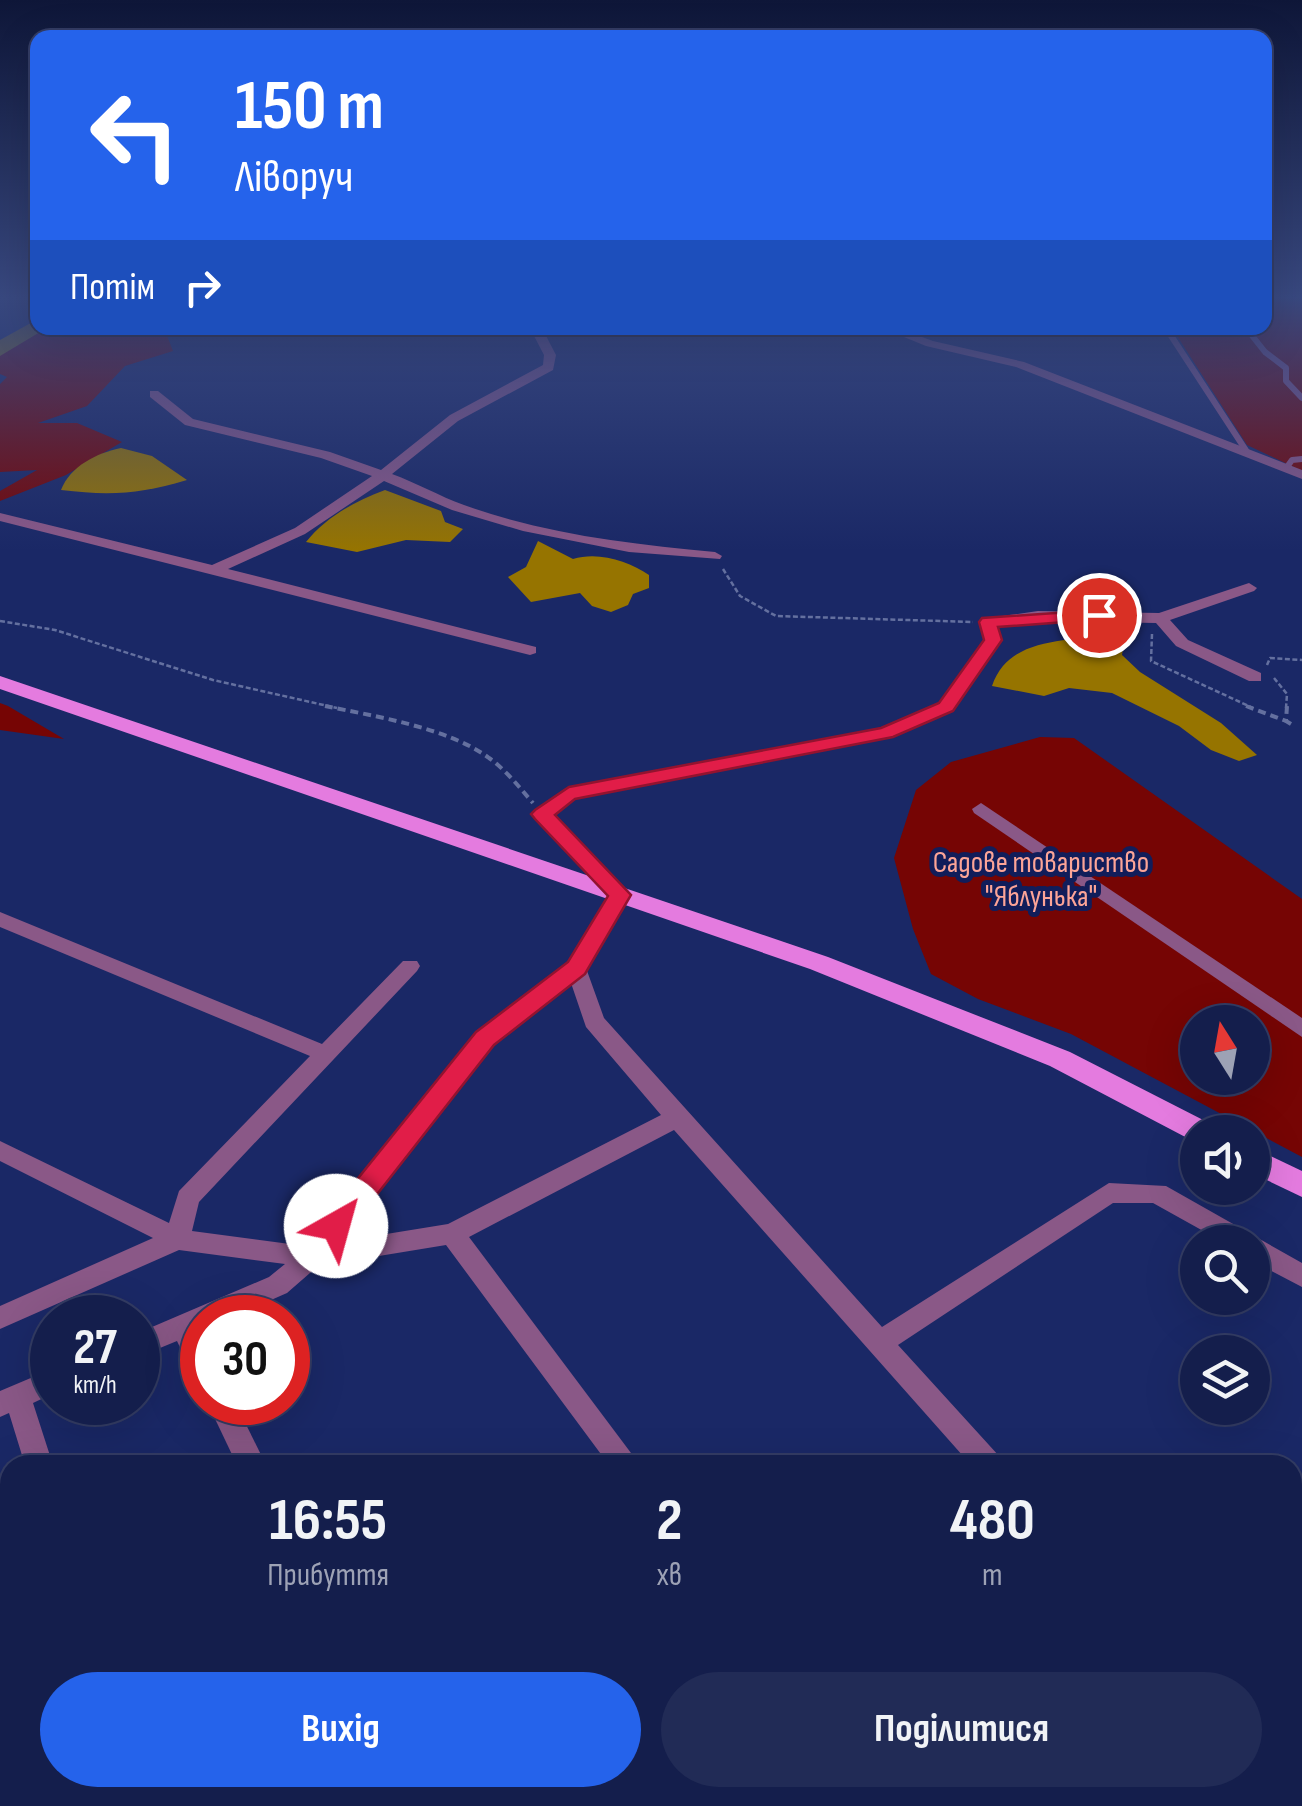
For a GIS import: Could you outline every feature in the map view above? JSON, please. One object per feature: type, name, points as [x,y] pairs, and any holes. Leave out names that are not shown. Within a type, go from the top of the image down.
[{"type":"main road","points":[[2,684],[819,963],[1060,1059],[1180,1121]]},
{"type":"main road","points":[[1270,1168],[1302,1185]]},
{"type":"street","points":[[214,570],[300,531],[382,476],[454,418],[521,382]]},
{"type":"street","points":[[1067,382],[1302,474]]},
{"type":"street","points":[[154,394],[189,422],[324,456],[523,527],[629,548],[716,556]]},
{"type":"street","points":[[0,517],[530,650]]},
{"type":"street","points":[[257,1295],[278,1286],[311,1257],[485,1038],[576,968],[620,895],[542,814],[569,794],[901,727],[946,707],[993,640],[988,622],[1129,614],[1160,618],[1249,588]]},
{"type":"street","points":[[1160,618],[1182,643],[1263,676]]},
{"type":"street","points":[[981,809],[1302,1028]]},
{"type":"street","points":[[0,918],[326,1054]]},
{"type":"street","points":[[177,1240],[188,1198],[410,966]]},
{"type":"street","points":[[576,968],[594,1021],[980,1455]]},
{"type":"street","points":[[0,1150],[177,1240],[311,1257],[452,1234],[677,1118]]},
{"type":"street","points":[[879,1343],[1110,1193],[1157,1192],[1214,1225]]},
{"type":"street","points":[[452,1234],[618,1455]]},
{"type":"street","points":[[0,1318],[177,1240]]},
{"type":"street","points":[[1270,1258],[1302,1276]]},
{"type":"street","points":[[8,1400],[34,1455]]},
{"type":"street","points":[[232,1425],[247,1455]]},
{"type":"lane","points":[[1201,382],[1247,452]]},
{"type":"lane","points":[[1287,467],[1292,460],[1302,460]]},
{"type":"path","points":[[716,556],[740,596],[776,616],[988,622]]},
{"type":"path","points":[[1129,614],[1152,633],[1151,662],[1216,694],[1288,722],[1287,694],[1263,676]]},
{"type":"path","points":[[0,622],[34,624],[213,680],[336,706],[475,748],[514,780],[542,814]]},
{"type":"path","points":[[1270,658],[1302,660]]},
{"type":"green space","points":[[110,382],[87,406],[38,423],[77,423],[122,442],[66,475],[0,501],[0,491],[37,470],[0,472],[0,384]]},
{"type":"green space","points":[[1207,382],[1302,382],[1302,471],[1247,445]]},
{"type":"green space","points":[[0,703],[8,706],[64,739],[0,730]]},
{"type":"green space","name":"Садове товариство \"Яблунька\"","points":[[1040,737],[1074,738],[1302,899],[1302,1157],[1270,1140],[1270,1115],[1223,1115],[1186,1095],[1270,1095],[1270,1005],[1180,1005],[1180,1092],[1071,1034],[978,999],[931,974],[913,929],[894,858],[916,790],[951,762]]},
{"type":"shaded area","points":[[121,448],[152,456],[187,480],[125,492],[61,490],[85,462]]},
{"type":"shaded area","points":[[385,490],[441,511],[445,522],[463,529],[450,542],[406,540],[357,552],[306,542],[342,511]]},
{"type":"shaded area","points":[[538,541],[573,559],[603,557],[632,565],[649,575],[649,588],[633,594],[628,605],[611,612],[592,606],[580,593],[531,602],[508,577],[526,567]]},
{"type":"shaded area","points":[[1112,632],[1124,642],[1122,655],[1140,672],[1221,723],[1257,755],[1239,761],[1211,750],[1179,726],[1112,693],[1069,688],[1044,696],[992,686],[1012,657],[1027,649]]},
{"type":"route","points":[[336,1226],[485,1038],[576,968],[620,895],[542,814],[569,794],[886,733],[946,707],[993,640],[988,622],[1099,615]]}]
